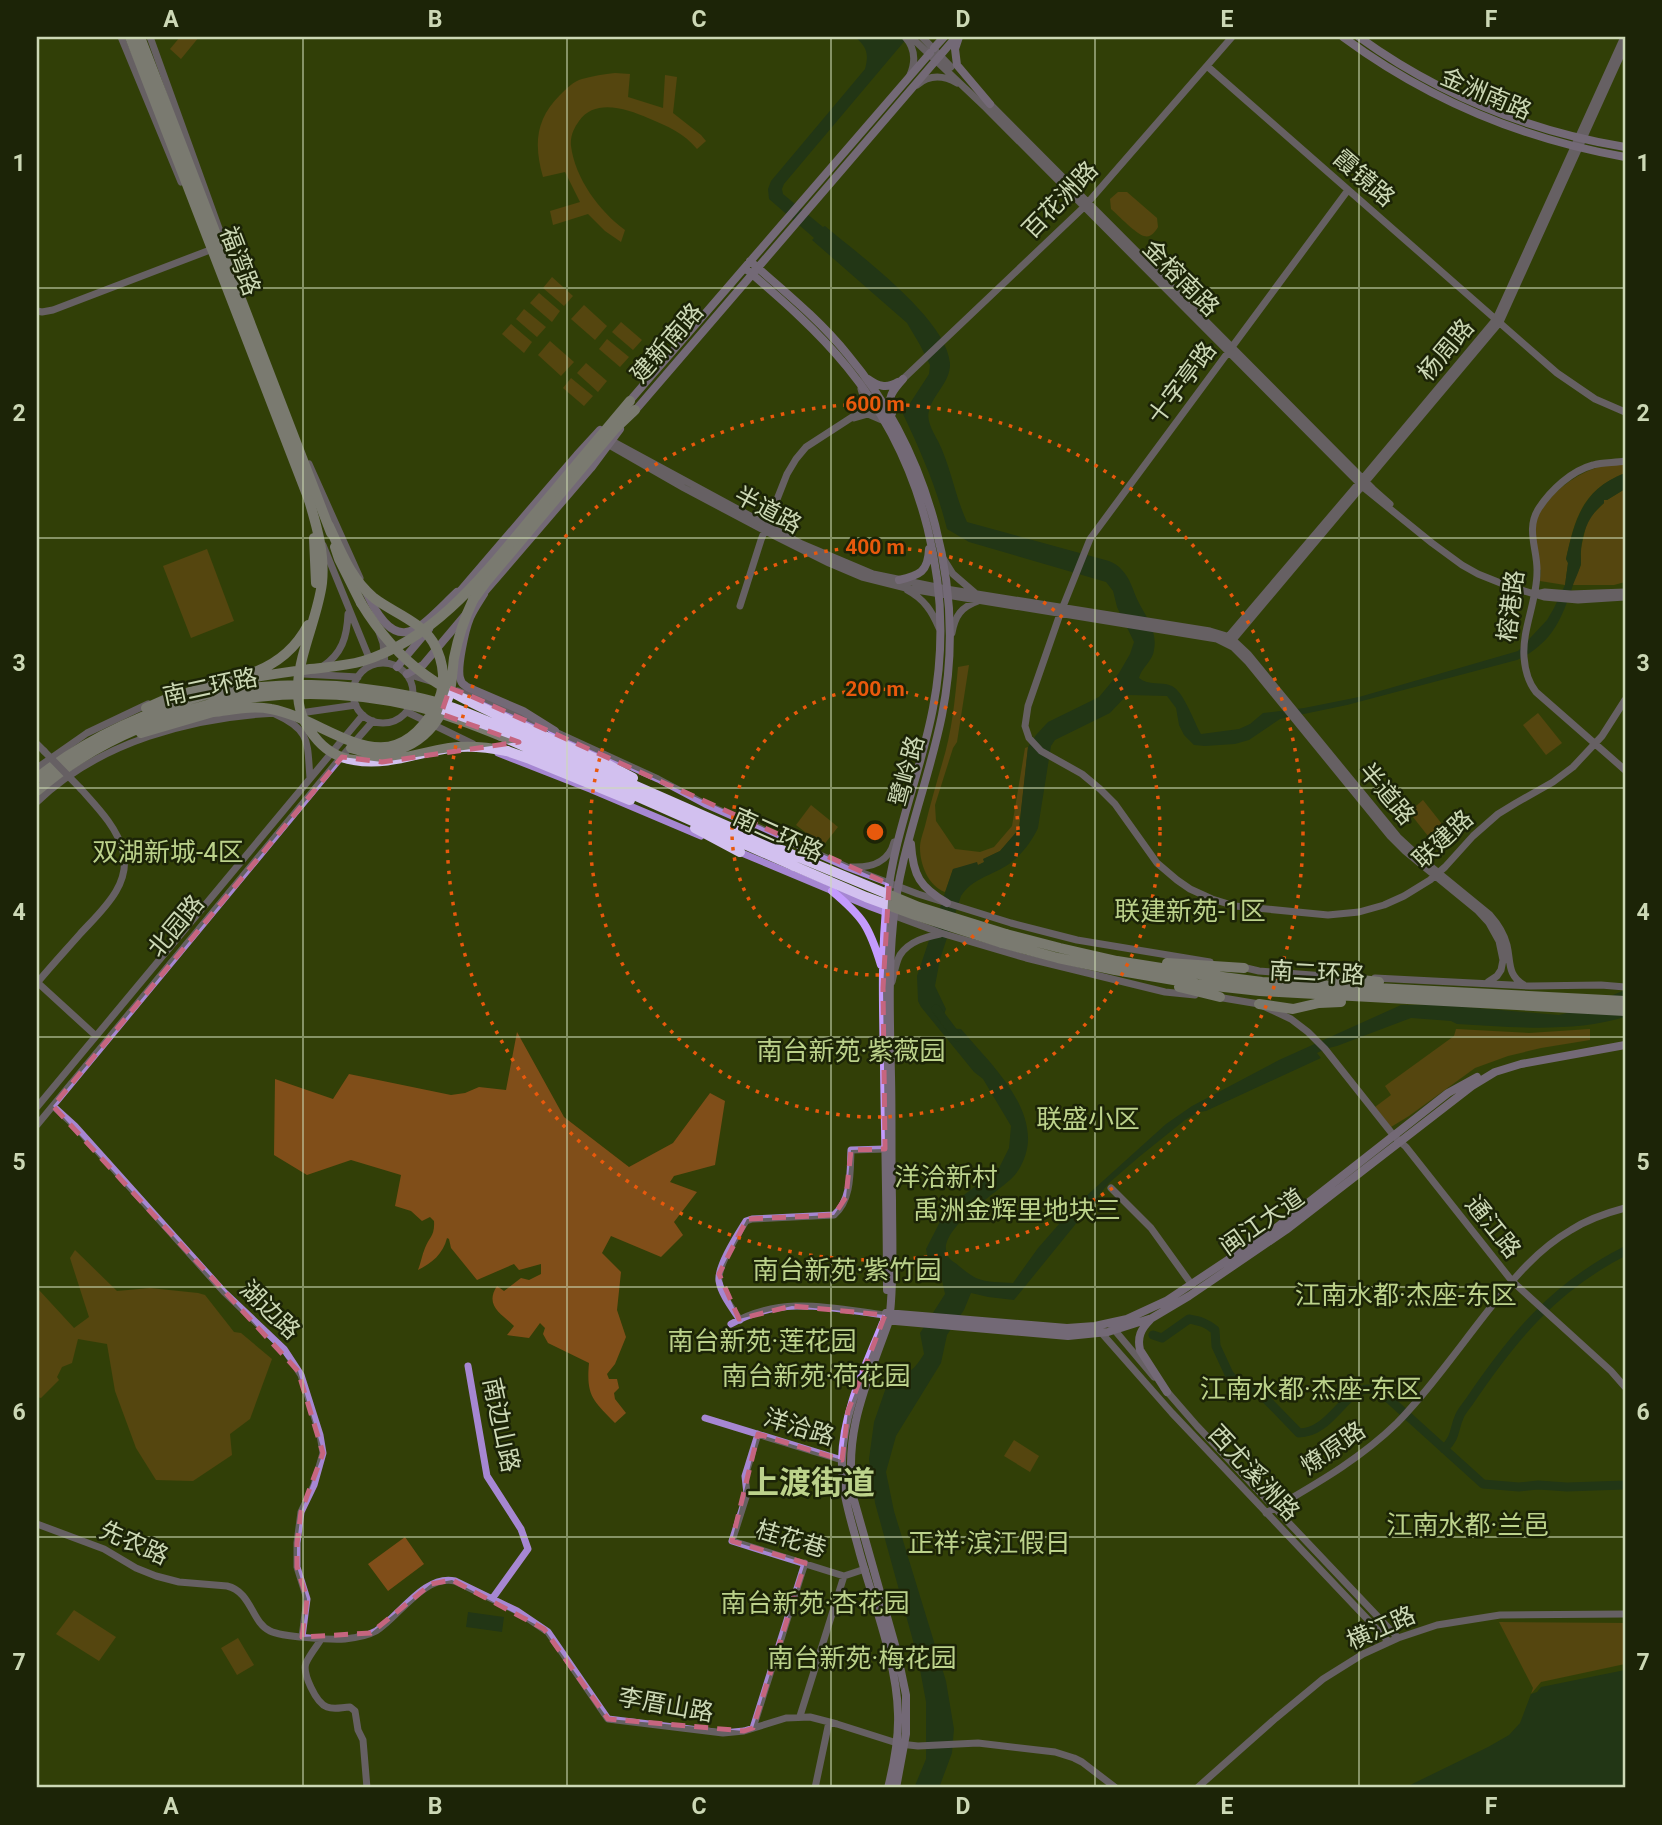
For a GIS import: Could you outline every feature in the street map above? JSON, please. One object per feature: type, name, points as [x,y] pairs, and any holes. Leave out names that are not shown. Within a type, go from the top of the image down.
[{"type":"highway","name":"福湾路","points":[[130,37],[313,498]]},
{"type":"highway","name":"福湾路","points":[[141,37],[313,498]]},
{"type":"highway","points":[[229,681],[363,661],[412,638],[481,578],[633,405]]},
{"type":"highway","points":[[312,724],[342,744],[368,753],[385,754],[394,751],[409,745],[424,734],[445,706],[463,625],[478,592],[633,405]]},
{"type":"highway","points":[[109,737],[138,712],[164,700],[209,699],[272,709],[369,747],[397,744],[422,726],[437,704],[443,685],[441,661],[432,640],[418,626],[361,587],[346,564],[313,498]]},
{"type":"highway","points":[[209,699],[229,681],[265,668],[280,659],[303,636],[310,622],[316,581],[313,498]]},
{"type":"highway","points":[[313,498],[322,560],[322,583],[297,686],[297,697],[302,717],[312,735],[332,752],[368,762],[461,747],[507,751],[673,817],[706,827]]},
{"type":"highway","points":[[329,526],[339,559],[352,587],[370,619],[389,644],[430,680],[506,729]]},
{"type":"highway","name":"南二环路","points":[[37,778],[61,760],[109,737],[209,699],[320,694],[349,696],[414,706],[506,729],[601,761],[866,897],[915,915],[1004,938],[1058,958],[1116,965],[1197,984],[1260,991],[1514,995],[1625,1001]]},
{"type":"highway","name":"南二环路","points":[[506,729],[706,827],[796,861]]},
{"type":"highway","name":"南二环路","points":[[37,791],[109,737]]},
{"type":"highway","points":[[673,817],[740,852]]},
{"type":"highway","points":[[1116,965],[1244,968]]},
{"type":"highway","points":[[1116,965],[1220,997]]},
{"type":"highway","points":[[1336,976],[1385,983],[1413,995]]},
{"type":"highway","points":[[1259,1004],[1293,1009],[1326,1002],[1413,995]]},
{"type":"highway","name":"南二环路","points":[[1413,995],[1625,1011]]},
{"type":"main road","points":[[121,37],[210,250],[348,610],[372,665]]},
{"type":"main road","points":[[150,37],[229,257],[296,432],[373,607],[389,628],[404,633],[414,631],[472,578]]},
{"type":"main road","points":[[905,37],[912,48],[914,58],[908,78]]},
{"type":"main road","points":[[911,37],[935,54]]},
{"type":"main road","points":[[922,37],[935,54]]},
{"type":"main road","name":"建新南路","points":[[801,209],[901,100],[935,54],[944,37]]},
{"type":"main road","points":[[958,37],[955,48],[957,65],[990,104]]},
{"type":"main road","name":"建新南路","points":[[397,667],[577,455],[633,405],[792,220],[908,78],[958,37]]},
{"type":"main road","name":"百花洲路","points":[[903,379],[1086,205],[1232,37]]},
{"type":"main road","name":"金洲南路","points":[[1343,37],[1404,77],[1472,112],[1517,130],[1625,157]]},
{"type":"main road","name":"金洲南路","points":[[1359,37],[1418,74],[1458,95],[1579,144],[1625,148]]},
{"type":"main road","name":"杨周路","points":[[1579,144],[1624,37]]},
{"type":"main road","name":"杨周路","points":[[1228,640],[1498,321],[1625,46]]},
{"type":"main road","name":"金榕南路","points":[[935,54],[963,86],[1086,205]]},
{"type":"main road","name":"金榕南路","points":[[935,54],[990,104],[1086,205],[1392,512],[1466,568],[1508,586],[1551,599],[1625,595]]},
{"type":"main road","name":"霞镜路","points":[[1208,66],[1574,386],[1595,399],[1625,411]]},
{"type":"main road","points":[[901,100],[919,83],[932,77],[946,77],[963,86]]},
{"type":"main road","name":"十字亭路","points":[[1061,610],[1093,535],[1348,190]]},
{"type":"main road","points":[[37,311],[53,310],[210,250]]},
{"type":"main road","name":"鹭岭路","points":[[751,268],[819,335],[848,368],[885,422],[914,485],[943,591],[933,707],[889,884],[893,1258],[887,1316]]},
{"type":"main road","name":"鹭岭路","points":[[751,268],[826,330],[865,377],[910,453],[936,526],[941,554],[950,647],[942,714],[890,914],[883,973],[887,1316]]},
{"type":"main road","points":[[740,606],[766,528],[787,474],[796,459],[811,443],[860,411],[863,393],[848,368]]},
{"type":"main road","points":[[865,377],[885,387],[903,379]]},
{"type":"main road","points":[[897,428],[898,423],[890,409],[890,399],[903,379]]},
{"type":"main road","name":"建新南路","points":[[407,674],[424,664],[591,468],[633,405]]},
{"type":"main road","points":[[847,421],[862,414],[869,414],[885,422]]},
{"type":"main road","name":"半道路","points":[[610,443],[684,488],[766,528],[899,583],[1209,634],[1228,640],[1401,848],[1487,912],[1496,922],[1505,940],[1510,970],[1514,977],[1525,985]]},
{"type":"main road","name":"榕港路","points":[[1625,461],[1594,465],[1574,474],[1555,489],[1537,511],[1531,529],[1537,567],[1535,594],[1524,652],[1525,667],[1533,689],[1625,770]]},
{"type":"main road","points":[[929,535],[929,559],[924,570],[899,583],[927,605],[940,630]]},
{"type":"main road","points":[[941,554],[953,574],[978,597],[958,613],[953,625],[950,647]]},
{"type":"main road","points":[[360,579],[383,643],[385,663]]},
{"type":"main road","points":[[491,584],[468,622],[459,674],[462,683],[523,711],[555,732]]},
{"type":"main road","points":[[311,673],[340,651],[346,634],[348,610]]},
{"type":"main road","name":"联建路","points":[[1061,610],[1026,712],[1025,726],[1031,741],[1041,751],[1086,777],[1111,799],[1149,853],[1167,872],[1195,891],[1223,904],[1246,908],[1321,915],[1351,913],[1389,903],[1413,891],[1437,875],[1473,836],[1498,814],[1559,778],[1596,745],[1625,700]]},
{"type":"main road","points":[[407,674],[414,694],[407,712],[382,723],[363,715],[353,698],[358,677],[372,665],[385,663],[407,674],[473,696],[658,779],[705,804],[889,884],[1011,923],[1077,940],[1270,972],[1525,985],[1625,987]]},
{"type":"main road","points":[[37,768],[87,733],[153,702],[199,687],[311,673],[358,677]]},
{"type":"main road","points":[[37,803],[93,760],[145,738],[230,718],[303,713],[356,705]]},
{"type":"main road","name":"通江路","points":[[407,712],[461,740],[941,933],[1026,958],[1165,992],[1259,1004],[1291,1019],[1325,1049],[1512,1281],[1625,1387]]},
{"type":"main road","points":[[274,713],[291,721],[304,734],[310,778]]},
{"type":"main road","name":"北园路","points":[[37,1107],[363,715]]},
{"type":"main road","name":"北园路","points":[[37,1125],[373,721]]},
{"type":"main road","points":[[37,744],[81,789],[106,820],[121,843],[124,855],[124,869],[114,895],[102,912],[37,983],[96,1036]]},
{"type":"main road","points":[[847,867],[869,867],[885,858],[892,850],[897,830],[904,819]]},
{"type":"main road","points":[[910,832],[912,860],[919,879],[927,890],[947,903]]},
{"type":"main road","name":"半道路","points":[[1437,875],[1477,910],[1496,934],[1503,964],[1497,976],[1487,983]]},
{"type":"main road","points":[[832,891],[853,909],[866,925],[876,945],[883,973]]},
{"type":"main road","points":[[890,989],[900,955],[912,943],[941,933]]},
{"type":"main road","name":"闽江大道","points":[[887,1316],[1098,1330],[1152,1318],[1286,1230],[1459,1086],[1494,1069],[1525,1059],[1625,1039]]},
{"type":"main road","name":"闽江大道","points":[[1112,1327],[1150,1310],[1192,1285],[1495,1072],[1521,1064],[1625,1045]]},
{"type":"main road","name":"湖边路","points":[[53,1105],[224,1292],[280,1345],[298,1370],[323,1452],[314,1485],[302,1510],[297,1543],[297,1567],[307,1601],[302,1637]]},
{"type":"main road","points":[[740,1320],[718,1279],[721,1267],[746,1221],[834,1215],[846,1198],[851,1150],[885,1149]]},
{"type":"main road","points":[[1111,1188],[1151,1228],[1192,1285]]},
{"type":"main road","name":"燎原路","points":[[1265,1513],[1354,1460],[1399,1420],[1512,1281],[1538,1254],[1569,1231],[1596,1217],[1625,1209]]},
{"type":"main road","points":[[731,1324],[762,1310],[792,1306],[887,1316]]},
{"type":"main road","points":[[887,1316],[848,1411],[842,1460],[846,1503],[895,1679],[900,1744],[896,1788]]},
{"type":"main road","points":[[887,1316],[855,1420],[850,1466],[854,1500],[903,1677],[907,1713],[888,1788]]},
{"type":"main road","points":[[1152,1318],[1140,1332],[1139,1346],[1142,1355],[1167,1392]]},
{"type":"main road","name":"西尤溪洲路","points":[[1112,1327],[1197,1426],[1398,1638]]},
{"type":"main road","name":"西尤溪洲路","points":[[1098,1330],[1265,1513],[1389,1642]]},
{"type":"main road","name":"南边山路","points":[[468,1366],[488,1476],[518,1523],[528,1549],[492,1599]]},
{"type":"main road","name":"洋洽路","points":[[705,1418],[842,1460]]},
{"type":"main road","name":"桂花巷","points":[[758,1434],[744,1476],[747,1493],[732,1541],[844,1576],[865,1569]]},
{"type":"main road","name":"先农路","points":[[37,1524],[104,1549],[136,1568],[156,1576],[179,1582],[233,1588],[243,1596],[269,1631],[322,1638]]},
{"type":"main road","points":[[753,1728],[805,1563]]},
{"type":"main road","points":[[800,1716],[844,1576]]},
{"type":"main road","name":"李厝山路","points":[[322,1638],[346,1639],[374,1632],[431,1584],[441,1580],[455,1581],[526,1616],[551,1636],[608,1719],[736,1733],[800,1716],[900,1744],[978,1744],[1055,1752],[1082,1762],[1116,1788]]},
{"type":"main road","name":"横江路","points":[[1196,1788],[1314,1686],[1349,1662],[1398,1638],[1437,1625],[1500,1615],[1625,1614]]},
{"type":"main road","points":[[322,1638],[306,1663],[305,1672],[322,1705],[334,1708],[350,1707],[355,1710],[358,1730],[363,1739],[367,1788]]},
{"type":"main road","points":[[815,1788],[829,1722]]},
{"type":"highlighted area","points":[[450,688],[889,884],[883,988],[885,1149],[851,1150],[846,1197],[834,1215],[747,1219],[719,1274],[739,1319],[792,1306],[885,1315],[848,1411],[842,1460],[758,1434],[732,1541],[805,1563],[753,1728],[744,1731],[608,1719],[544,1629],[452,1580],[431,1584],[371,1633],[302,1637],[307,1599],[297,1567],[297,1543],[301,1512],[323,1453],[298,1371],[53,1106],[342,757],[382,762],[519,742],[441,714]]},
{"type":"shaded area","points":[[180,37],[199,37],[181,59],[170,49]]},
{"type":"shaded area","points":[[615,73],[630,74],[628,97],[663,108],[665,75],[677,77],[673,113],[706,141],[697,149],[681,134],[668,127],[621,109],[594,110],[579,121],[571,142],[577,170],[598,204],[625,230],[621,242],[588,214],[553,225],[550,211],[580,202],[565,172],[543,177],[538,154],[541,123],[552,104],[567,88],[582,79]]},
{"type":"shaded area","points":[[1118,192],[1127,192],[1157,218],[1158,227],[1152,234],[1141,235],[1111,209],[1110,199]]},
{"type":"shaded area","points":[[552,277],[573,296],[564,306],[543,288]]},
{"type":"shaded area","points":[[539,293],[560,311],[552,322],[530,303]]},
{"type":"shaded area","points":[[584,305],[607,326],[595,340],[571,319]]},
{"type":"shaded area","points":[[524,309],[546,327],[537,337],[516,319]]},
{"type":"shaded area","points":[[621,322],[642,340],[633,350],[612,332]]},
{"type":"shaded area","points":[[511,324],[532,342],[524,353],[502,334]]},
{"type":"shaded area","points":[[607,339],[629,357],[620,367],[599,349]]},
{"type":"shaded area","points":[[550,341],[574,362],[561,376],[538,355]]},
{"type":"shaded area","points":[[586,363],[607,381],[598,392],[577,373]]},
{"type":"shaded area","points":[[571,378],[593,396],[584,406],[563,388]]},
{"type":"shaded area","points":[[1605,465],[1625,465],[1625,473],[1599,488],[1577,518],[1566,559],[1568,563],[1565,585],[1540,581],[1541,570],[1535,537],[1537,518],[1548,501],[1562,487],[1578,476]]},
{"type":"shaded area","points":[[1625,489],[1625,582],[1614,585],[1572,585],[1581,565],[1581,548],[1590,517],[1604,503],[1604,499],[1607,500]]},
{"type":"shaded area","points":[[207,549],[234,621],[191,638],[163,566]]},
{"type":"shaded area","points":[[969,665],[957,742],[935,805],[936,821],[955,849],[980,852],[994,847],[1012,826],[1025,748],[1028,747],[1019,829],[1000,851],[984,859],[985,862],[953,869],[945,892],[934,885],[926,874],[920,845],[948,740],[958,667]]},
{"type":"shaded area","points":[[1538,713],[1562,743],[1546,755],[1523,725]]},
{"type":"shaded area","points":[[1423,800],[1442,824],[1428,836],[1409,812]]},
{"type":"shaded area","points":[[811,805],[838,827],[823,846],[796,825]]},
{"type":"shaded area","points":[[1456,1029],[1529,1033],[1590,1029],[1590,1040],[1508,1056],[1475,1068],[1391,1127],[1375,1107],[1391,1095],[1385,1086],[1454,1036]]},
{"type":"shaded area","points":[[517,1032],[564,1117],[629,1167],[673,1143],[710,1093],[725,1101],[715,1165],[674,1176],[670,1182],[697,1192],[674,1222],[683,1235],[661,1257],[611,1236],[602,1253],[621,1272],[617,1310],[626,1337],[615,1364],[607,1374],[609,1379],[617,1379],[619,1388],[614,1393],[615,1399],[626,1413],[615,1423],[593,1397],[589,1383],[589,1363],[548,1343],[543,1334],[545,1328],[540,1323],[529,1338],[507,1335],[514,1326],[496,1309],[492,1299],[497,1286],[504,1291],[521,1278],[529,1280],[541,1274],[541,1264],[519,1270],[514,1264],[477,1280],[451,1248],[447,1238],[436,1257],[418,1270],[433,1233],[434,1221],[430,1217],[422,1221],[411,1211],[395,1206],[401,1175],[351,1160],[307,1175],[274,1155],[275,1079],[333,1099],[349,1074],[451,1095],[479,1087],[506,1090]]},
{"type":"shaded area","points":[[75,1250],[117,1291],[150,1288],[205,1295],[234,1332],[241,1333],[272,1359],[250,1419],[230,1434],[232,1455],[193,1481],[156,1480],[136,1448],[115,1391],[107,1344],[78,1339],[72,1363],[62,1367],[57,1377],[59,1380],[41,1398],[37,1397],[37,1292],[39,1290],[74,1328],[89,1317],[70,1258]]},
{"type":"shaded area","points":[[1014,1440],[1039,1456],[1030,1472],[1004,1456]]},
{"type":"shaded area","points":[[405,1537],[424,1564],[388,1591],[368,1564]]},
{"type":"shaded area","points":[[74,1610],[116,1637],[99,1661],[56,1634]]},
{"type":"shaded area","points":[[1499,1622],[1625,1623],[1625,1664],[1541,1682],[1531,1694],[1533,1688]]},
{"type":"shaded area","points":[[238,1638],[254,1665],[237,1675],[221,1648]]},
{"type":"water","points":[[855,37],[908,37],[784,184],[783,194],[898,288],[917,307],[945,345],[950,370],[931,405],[929,419],[967,522],[1109,561],[1119,567],[1129,580],[1154,636],[1153,654],[1139,678],[1176,689],[1201,734],[1239,729],[1263,713],[1359,697],[1518,651],[1547,620],[1565,585],[1568,563],[1566,559],[1583,507],[1599,488],[1625,473],[1625,489],[1604,500],[1587,524],[1581,565],[1559,621],[1546,639],[1529,654],[1517,660],[1347,705],[1280,719],[1249,740],[1235,744],[1194,745],[1184,735],[1176,708],[1167,696],[1127,695],[1110,713],[1055,740],[1051,746],[1038,828],[1032,839],[1011,862],[976,882],[961,896],[940,959],[935,986],[946,1009],[941,1023],[945,1028],[961,1029],[1005,1081],[1022,1111],[1028,1142],[1024,1160],[1014,1176],[969,1214],[949,1238],[946,1249],[950,1259],[976,1278],[985,1281],[1013,1283],[1038,1248],[1074,1207],[1166,1124],[1192,1106],[1279,1060],[1401,1005],[1443,1005],[1559,1015],[1625,990],[1625,1017],[1584,1025],[1542,1028],[1457,1024],[1451,1021],[1411,1018],[1325,1049],[1317,1053],[1321,1058],[1185,1120],[1139,1157],[1109,1183],[1014,1300],[971,1293],[964,1310],[947,1335],[941,1363],[896,1436],[886,1472],[894,1511],[946,1681],[954,1729],[952,1753],[939,1788],[914,1788],[926,1759],[926,1702],[918,1659],[875,1503],[869,1459],[874,1422],[890,1376],[907,1373],[920,1360],[924,1354],[920,1333],[945,1294],[941,1276],[930,1270],[926,1249],[947,1208],[999,1168],[1009,1148],[1011,1126],[983,1079],[974,1072],[921,1007],[918,1001],[917,976],[953,869],[984,862],[983,859],[1000,851],[1019,829],[1028,747],[1048,722],[1099,697],[1119,673],[1134,642],[1117,607],[1113,591],[1106,582],[969,542],[947,529],[928,471],[903,414],[929,374],[930,365],[920,345],[907,323],[769,199],[771,181],[865,69],[866,51]]},
{"type":"water","points":[[468,1612],[504,1617],[502,1632],[466,1627]]},
{"type":"water","points":[[1625,1670],[1625,1788],[1404,1788],[1509,1735],[1520,1723],[1531,1694],[1541,1687]]},
{"type":"waterway","points":[[936,1009],[957,1037]]},
{"type":"waterway","points":[[1444,1449],[1453,1436],[1462,1412],[1519,1335],[1556,1297],[1600,1265],[1625,1251]]},
{"type":"waterway","points":[[1153,1335],[1162,1338],[1189,1319],[1215,1330],[1216,1346],[1229,1374],[1237,1383],[1266,1399],[1299,1433],[1320,1426],[1352,1395],[1372,1389],[1389,1399],[1483,1484],[1519,1487],[1625,1485]]},
{"type":"district","name":"双湖新城-4区","points":[[168,852]]},
{"type":"district","name":"联建新苑-1区","points":[[1190,911]]},
{"type":"district","name":"南台新苑·紫薇园","points":[[851,1051]]},
{"type":"district","name":"联盛小区","points":[[1088,1119]]},
{"type":"district","name":"洋洽新村","points":[[946,1177]]},
{"type":"district","name":"禹洲金辉里地块三","points":[[1017,1210]]},
{"type":"district","name":"南台新苑·紫竹园","points":[[847,1270]]},
{"type":"district","name":"江南水都·杰座-东区","points":[[1406,1295]]},
{"type":"district","name":"南台新苑·莲花园","points":[[762,1341]]},
{"type":"district","name":"南台新苑·荷花园","points":[[816,1376]]},
{"type":"district","name":"江南水都·杰座-东区","points":[[1311,1389]]},
{"type":"district","name":"上渡街道","points":[[811,1483]]},
{"type":"district","name":"江南水都·兰邑","points":[[1468,1525]]},
{"type":"district","name":"正祥·滨江假日","points":[[989,1543]]},
{"type":"district","name":"南台新苑·杏花园","points":[[815,1603]]},
{"type":"district","name":"南台新苑·梅花园","points":[[862,1658]]}]
